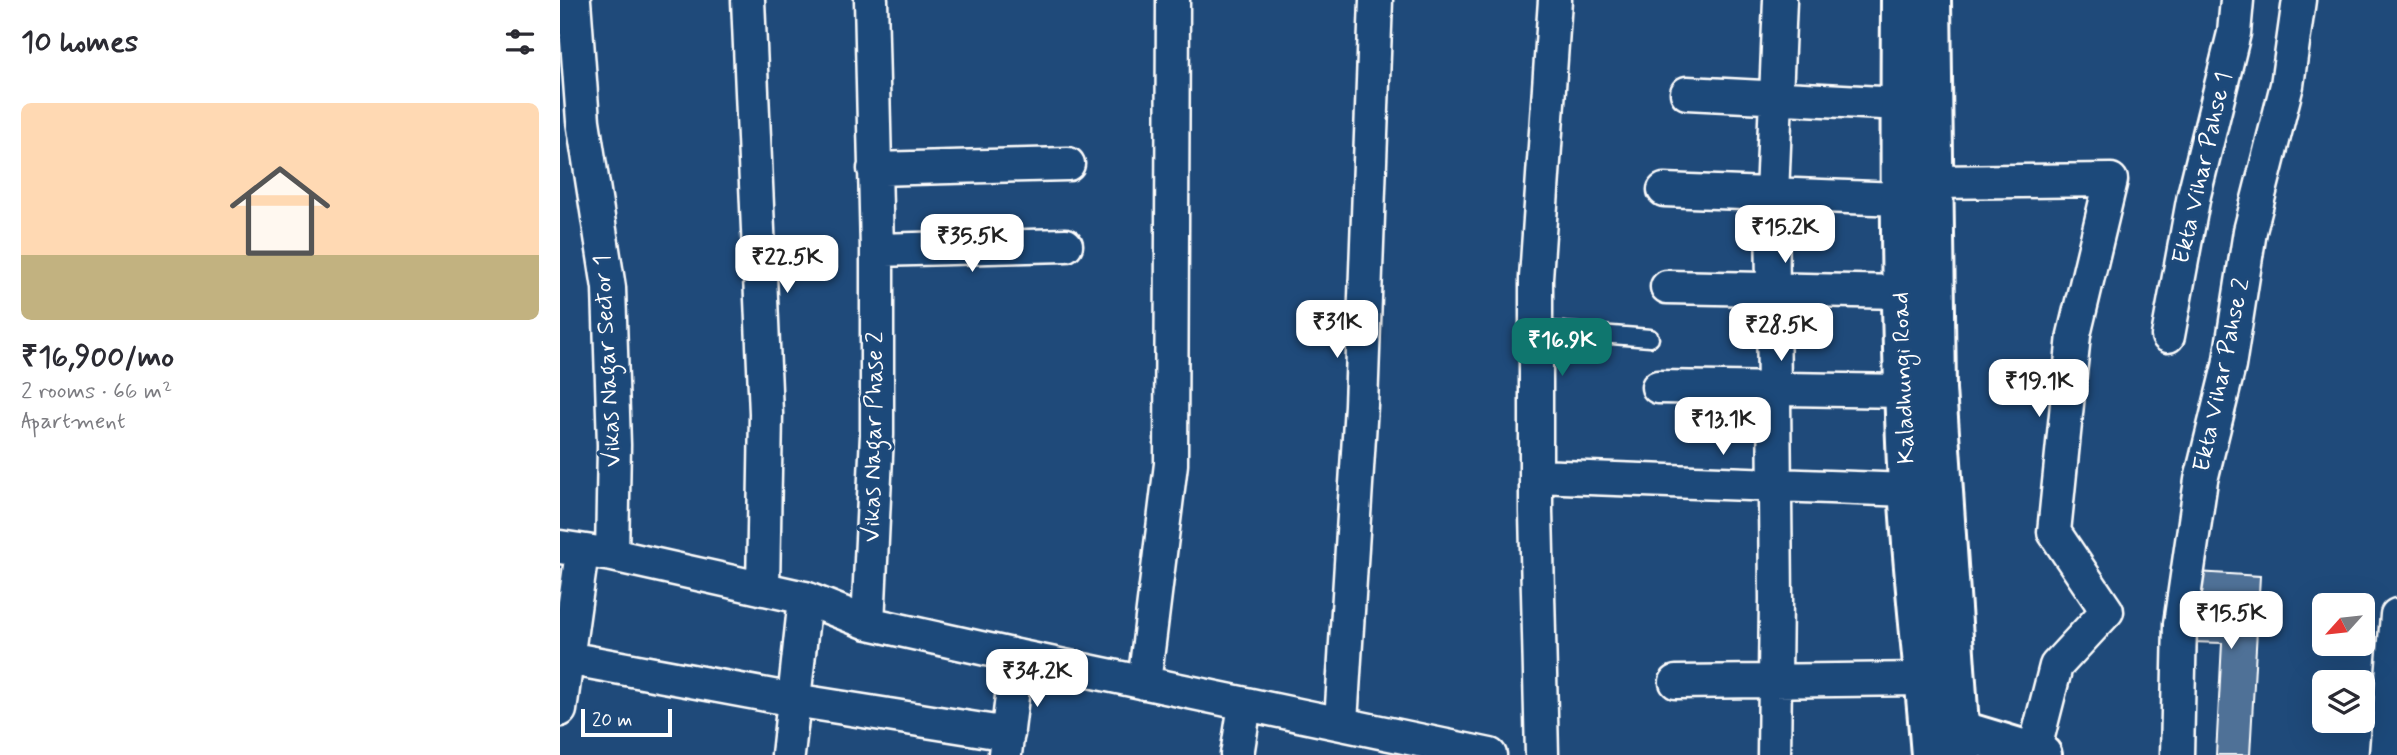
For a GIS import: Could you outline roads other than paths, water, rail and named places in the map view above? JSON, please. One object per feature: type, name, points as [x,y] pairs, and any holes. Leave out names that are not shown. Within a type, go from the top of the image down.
[{"type":"main road","name":"Kaladhungi Road","points":[[1901,0],[1900,199],[1908,490],[1926,679],[1945,742]]},
{"type":"main road","name":"Kaladhungi Road","points":[[1931,0],[1936,389],[1945,742]]},
{"type":"main road","points":[[1945,742],[2038,753]]},
{"type":"street","name":"Vikas Nagar Sector 1","points":[[560,709],[585,552],[614,445],[609,288],[583,121],[574,0]]},
{"type":"street","points":[[748,0],[765,413],[763,589]]},
{"type":"street","name":"Vikas Nagar Phase 2","points":[[868,622],[877,435],[877,250],[871,0]]},
{"type":"street","points":[[1144,683],[1171,464],[1173,0]]},
{"type":"street","points":[[1341,722],[1361,405],[1376,0]]},
{"type":"street","points":[[1542,755],[1536,476],[1536,278],[1555,0]]},
{"type":"street","points":[[1774,755],[1776,682],[1772,195],[1780,0]]},
{"type":"street","name":"Ekta Vihar Pahse 1","points":[[2168,336],[2194,195],[2234,33],[2237,0]]},
{"type":"street","name":"Ekta Vihar Pahse 2","points":[[2177,755],[2180,624],[2201,480],[2229,366],[2250,232],[2287,85],[2299,0]]},
{"type":"street","points":[[1687,93],[1901,104]]},
{"type":"street","points":[[874,169],[1068,164]]},
{"type":"street","points":[[1933,181],[2111,180],[2074,335],[2054,532],[2108,611],[2056,666],[2038,753]]},
{"type":"street","points":[[1664,190],[1900,199]]},
{"type":"street","points":[[877,250],[1066,245]]},
{"type":"street","points":[[1667,287],[1902,292]]},
{"type":"street","points":[[1658,387],[1904,391]]},
{"type":"street","points":[[1536,476],[1908,490]]},
{"type":"street","points":[[585,552],[806,598],[868,622],[1017,656],[1245,705],[1341,722],[1441,750],[1490,755]]},
{"type":"street","points":[[788,755],[806,598]]},
{"type":"street","points":[[2386,755],[2397,615]]},
{"type":"street","points":[[567,658],[794,700],[1006,745],[1017,656]]},
{"type":"street","points":[[1676,682],[1926,679]]},
{"type":"street","points":[[1237,755],[1245,705]]},
{"type":"lane","points":[[1536,330],[1650,338]]}]
